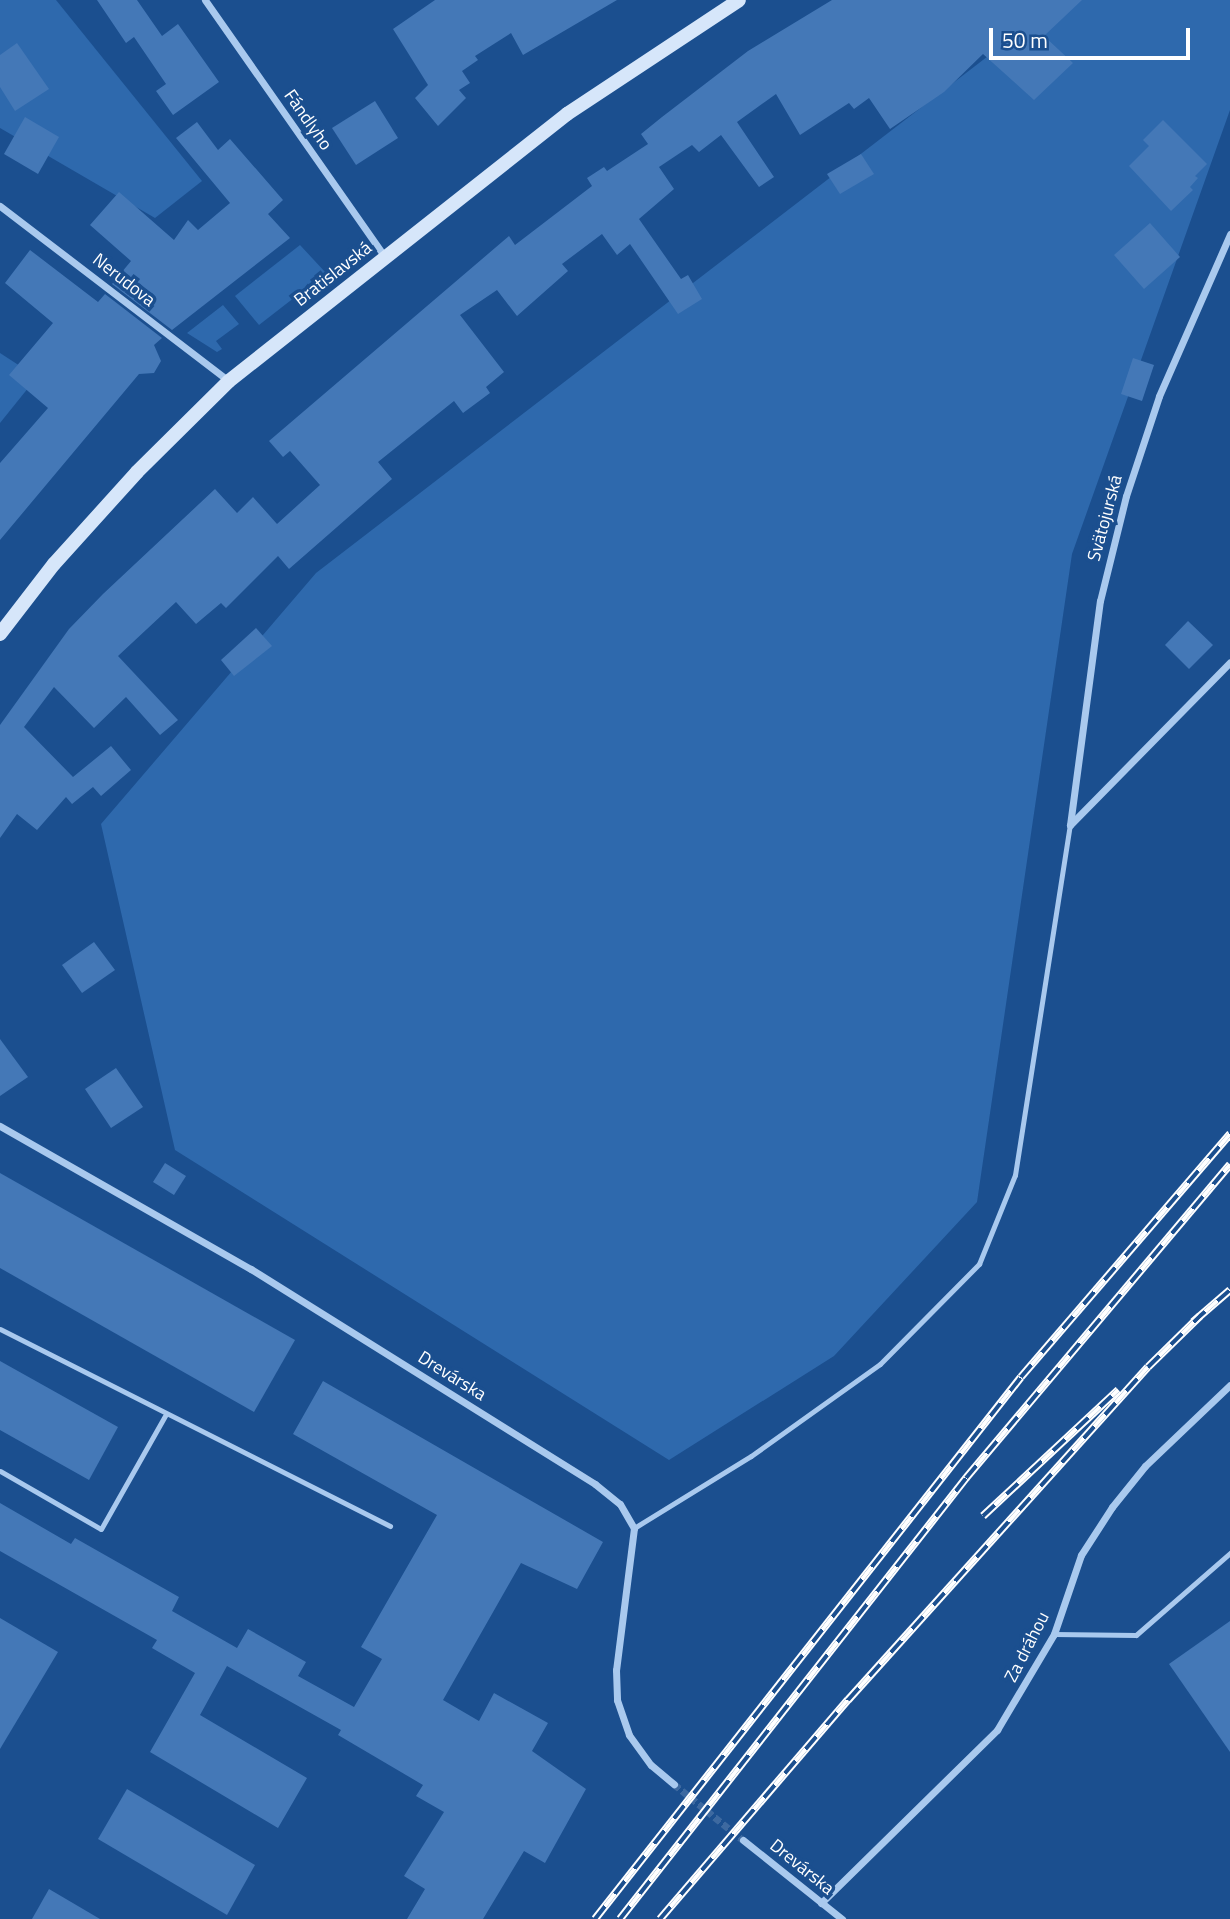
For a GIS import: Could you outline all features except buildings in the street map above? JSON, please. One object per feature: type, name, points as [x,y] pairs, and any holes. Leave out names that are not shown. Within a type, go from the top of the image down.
[{"type":"main road","name":"Bratislavská","points":[[0,634],[54,564],[137,472],[229,381],[568,114],[739,0]]},
{"type":"street","name":"Fándlyho","points":[[205,0],[385,257]]},
{"type":"street","name":"Nerudova","points":[[0,206],[229,381]]},
{"type":"street","name":"Svätojurská","points":[[1070,825],[1100,600],[1126,496],[1159,396],[1230,234]]},
{"type":"street","points":[[1070,825],[1230,662]]},
{"type":"street","name":"Drevárska","points":[[0,1126],[251,1269],[595,1484],[620,1504],[634,1528]]},
{"type":"street","name":"Za dráhou","points":[[821,1903],[997,1730],[1054,1634],[1082,1555],[1112,1507],[1145,1466],[1230,1385]]},
{"type":"street","points":[[634,1528],[616,1670],[617,1700],[629,1735],[651,1765],[674,1784]]},
{"type":"street","name":"Drevárska","points":[[743,1840],[842,1919]]},
{"type":"lane","points":[[634,1528],[751,1455],[880,1364],[979,1264],[1015,1175],[1070,825]]},
{"type":"lane","points":[[0,1329],[165,1416],[390,1526]]},
{"type":"lane","points":[[0,1471],[101,1530],[165,1416]]},
{"type":"lane","points":[[1054,1634],[1136,1635],[1230,1553]]},
{"type":"shaded area","points":[[0,0],[56,0],[202,181],[155,218],[0,128]]},
{"type":"shaded area","points":[[1061,0],[1230,0],[1230,110],[1072,554],[977,1202],[834,1356],[669,1460],[175,1150],[101,824],[316,573]]},
{"type":"shaded area","points":[[300,245],[326,273],[259,325],[235,296]]},
{"type":"shaded area","points":[[223,305],[239,324],[216,341],[222,349],[217,352],[187,333]]},
{"type":"shaded area","points":[[0,353],[37,377],[0,423]]},
{"type":"tunnel","points":[[674,1784],[743,1840]]},
{"type":"railway","points":[[595,1919],[1021,1377],[1230,1134]]},
{"type":"railway","points":[[620,1919],[966,1478],[1230,1164]]},
{"type":"railway","points":[[1193,1322],[1230,1290]]},
{"type":"railway","points":[[660,1919],[848,1700],[1148,1367],[1200,1316]]},
{"type":"railway","points":[[983,1516],[1118,1390]]}]
